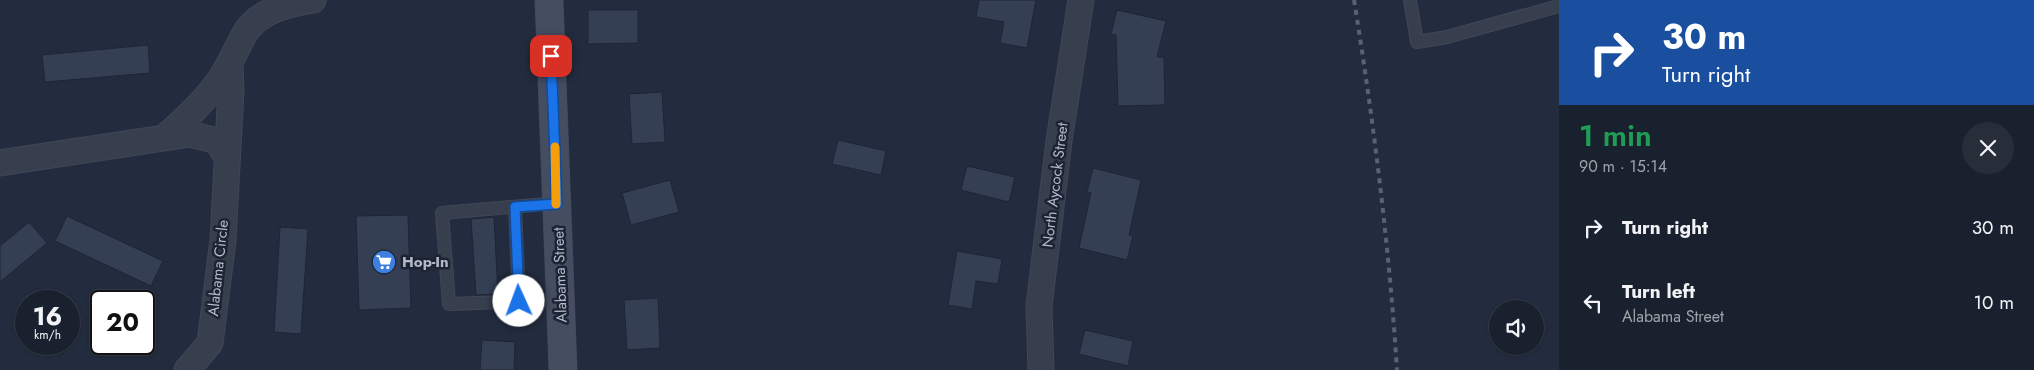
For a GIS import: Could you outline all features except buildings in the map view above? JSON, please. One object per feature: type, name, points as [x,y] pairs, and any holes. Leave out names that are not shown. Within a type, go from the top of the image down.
[{"type":"main road","name":"Alabama Street","points":[[549,0],[563,370]]},
{"type":"street","name":"Alabama Circle","points":[[165,137],[204,100],[230,64],[244,34],[256,20],[290,3],[313,0]]},
{"type":"street","name":"North Aycock Street","points":[[1042,370],[1040,306],[1059,141],[1081,0]]},
{"type":"street","name":"Alabama Circle","points":[[187,370],[191,368],[210,343],[223,240],[231,90],[230,64]]},
{"type":"street","points":[[0,163],[190,134],[206,136],[217,141],[227,156]]},
{"type":"lane","points":[[1410,0],[1417,42],[1447,37],[1559,6]]},
{"type":"lane","points":[[557,204],[442,213],[449,304],[561,300]]},
{"type":"lane","points":[[515,207],[519,301]]},
{"type":"railway","points":[[1354,0],[1380,185],[1390,277],[1397,370]]},
{"type":"slow traffic","points":[[555,147],[556,204]]},
{"type":"place","name":"Hop-In","points":[[384,262]]},
{"type":"route","points":[[519,301],[515,207],[557,204],[551,56]]}]
